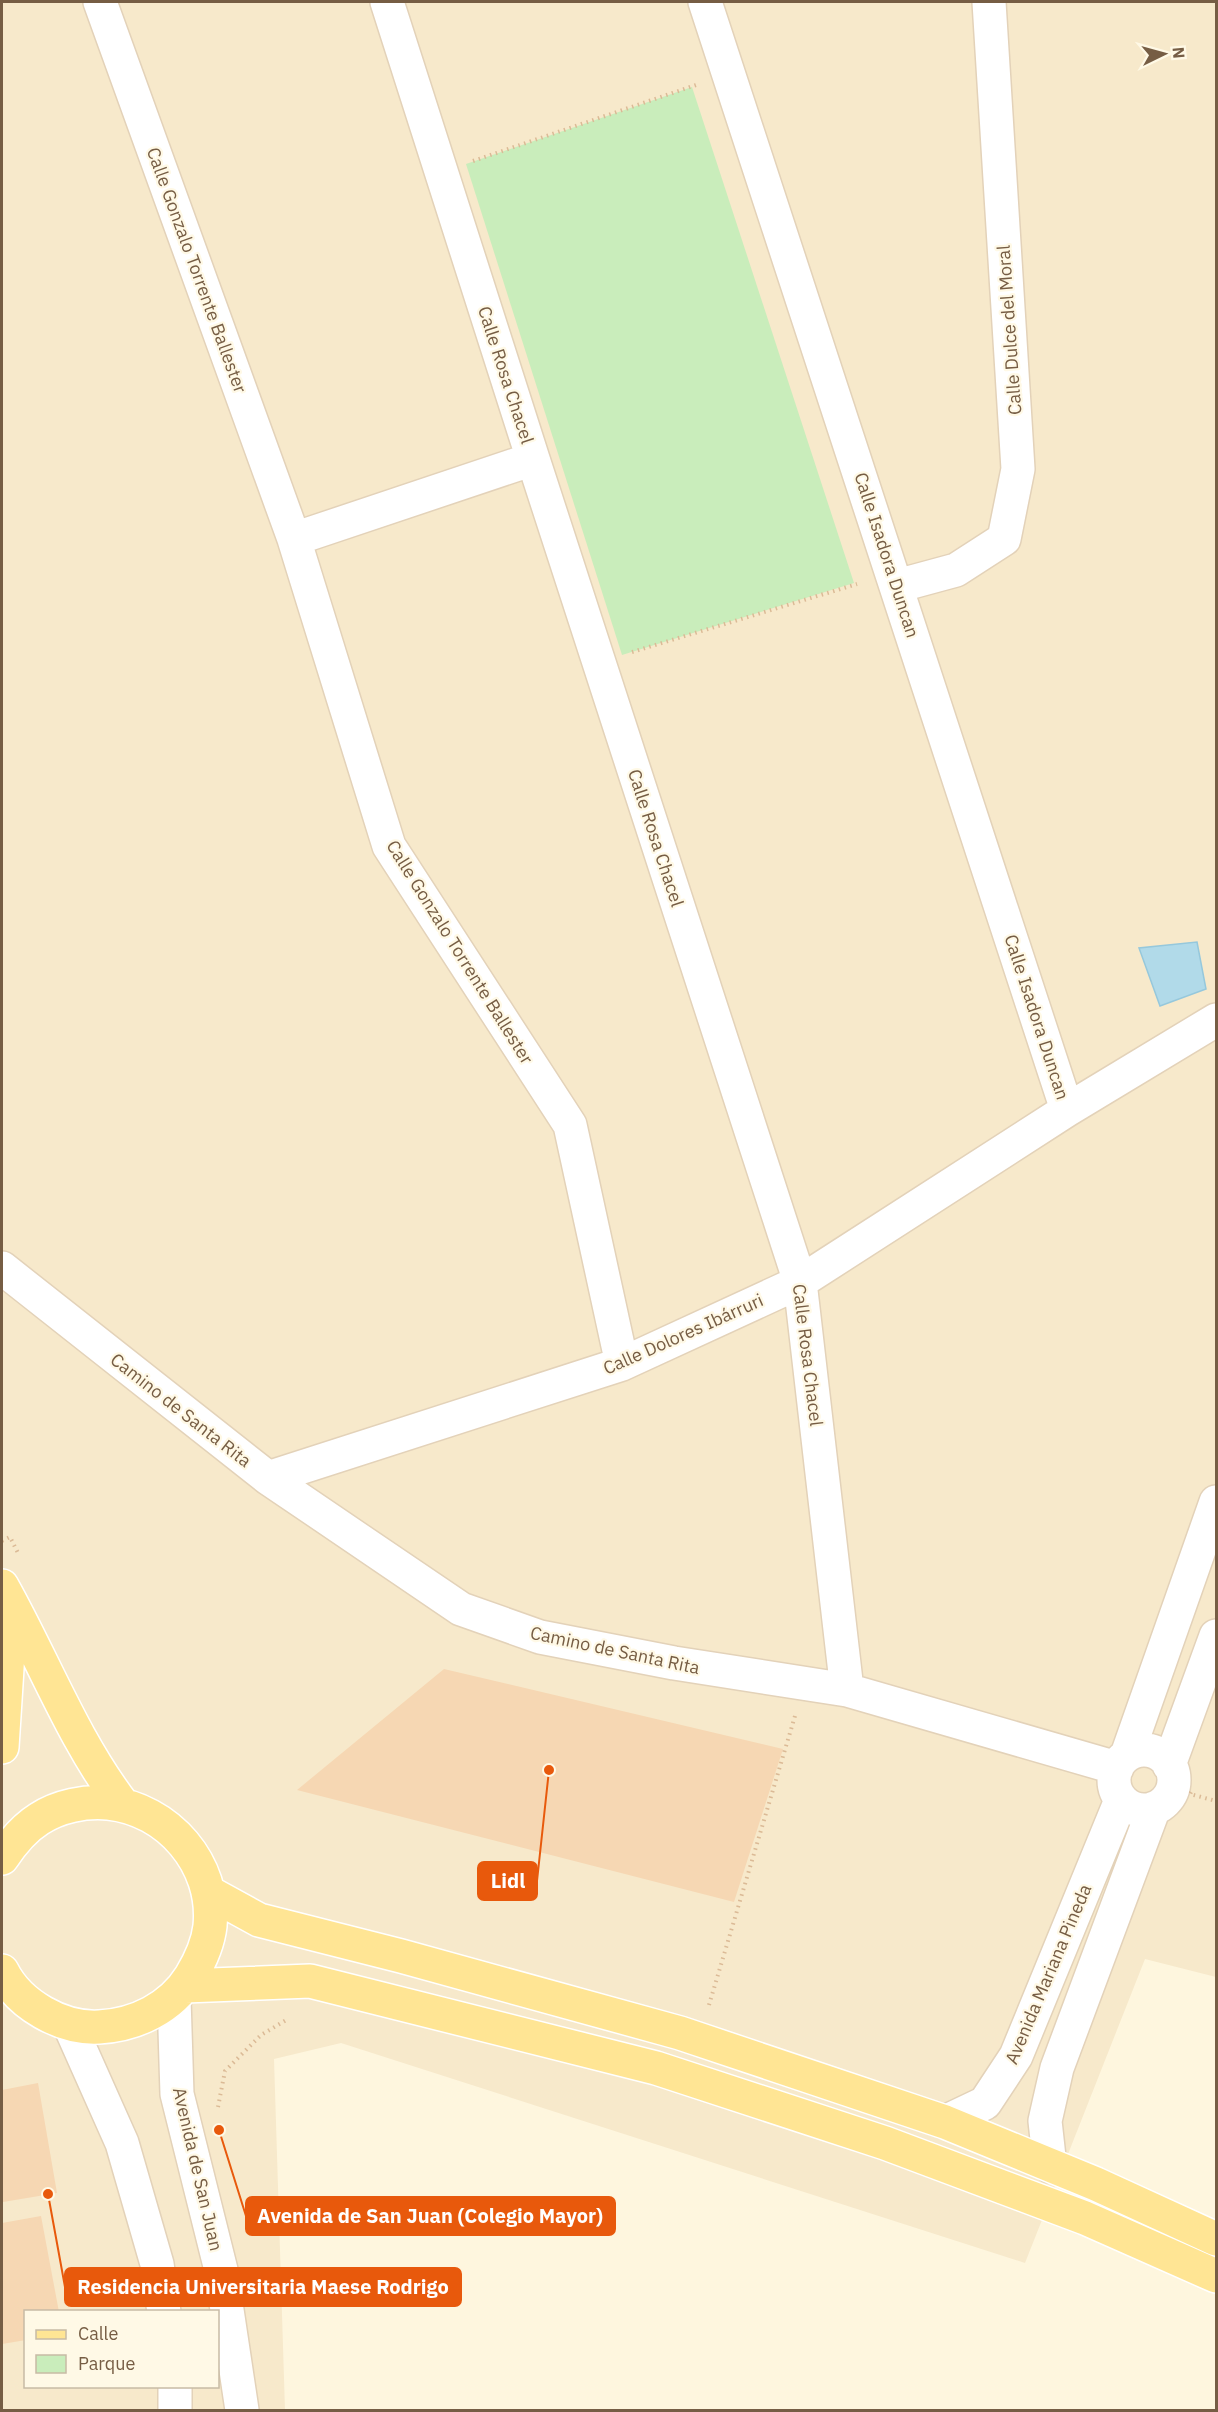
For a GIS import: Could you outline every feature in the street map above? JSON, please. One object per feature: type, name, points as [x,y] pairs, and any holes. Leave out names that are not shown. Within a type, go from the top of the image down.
[{"type":"main road","points":[[6,1595],[99,1774],[123,1805]]},
{"type":"main road","points":[[2,1747],[6,1595]]},
{"type":"main road","points":[[2,1858],[17,1837],[39,1818],[66,1806],[94,1802],[123,1805],[153,1816],[178,1836],[198,1862],[208,1892],[210,1926],[202,1958],[179,1992],[151,2014],[125,2024],[97,2027],[69,2024],[44,2013],[21,1997],[2,1974]]},
{"type":"main road","points":[[208,1892],[259,1920],[401,1956],[680,2033],[945,2122],[1096,2184],[1216,2239]]},
{"type":"main road","points":[[179,1992],[309,1981],[656,2068],[885,2143],[1085,2217],[1216,2276]]},
{"type":"street","name":"Calle Gonzalo Torrente Ballester","points":[[100,2],[294,539],[389,846],[570,1125],[622,1364]]},
{"type":"street","name":"Calle Rosa Chacel","points":[[387,2],[599,665],[800,1282],[847,1690]]},
{"type":"street","name":"Calle Isadora Duncan","points":[[705,2],[1067,1110]]},
{"type":"street","name":"Calle Dulce del Moral","points":[[897,586],[956,570],[1004,539],[1018,470],[989,2]]},
{"type":"street","points":[[294,539],[533,459]]},
{"type":"street","name":"Calle Dolores Ibárruri","points":[[268,1478],[622,1364],[800,1282],[1067,1110],[1216,1020]]},
{"type":"street","name":"Camino de Santa Rita","points":[[2,1269],[268,1478],[461,1609],[540,1637],[674,1663],[847,1690],[1122,1761]]},
{"type":"street","points":[[1122,1761],[1146,1750],[1155,1752],[1169,1765],[1173,1773],[1171,1792],[1165,1800],[1154,1808],[1139,1810],[1121,1800],[1114,1781],[1216,1502]]},
{"type":"street","points":[[1169,1765],[1216,1636]]},
{"type":"street","name":"Avenida Mariana Pineda","points":[[945,2122],[986,2103],[1016,2056],[1121,1800]]},
{"type":"street","name":"Avenida Mariana Pineda","points":[[1050,2166],[1046,2121],[1057,2068],[1154,1808]]},
{"type":"street","name":"Avenida de San Juan","points":[[179,1992],[177,2094],[221,2270],[242,2410]]},
{"type":"street","points":[[69,2024],[122,2143],[157,2264],[164,2310]]},
{"type":"street","points":[[175,2388],[175,2410]]},
{"type":"path","points":[[441,171],[728,74]]},
{"type":"path","points":[[599,665],[622,655],[854,583],[897,586]]},
{"type":"path","points":[[2,1540],[9,1537],[21,1557]]},
{"type":"path","points":[[707,2012],[805,1684]]},
{"type":"path","points":[[185,2125],[218,2109],[225,2070],[261,2035],[291,2017]]},
{"type":"shaded area","points":[[2,2],[1216,2],[1216,1977],[1145,1959],[1025,2263],[341,2043],[274,2059],[285,2410],[2,2410]]},
{"type":"green space","points":[[692,87],[854,583],[622,655],[466,164]]},
{"type":"water","points":[[1197,942],[1206,989],[1160,1006],[1139,948]]},
{"type":"building","points":[[444,1669],[783,1749],[734,1902],[297,1790]]},
{"type":"building","points":[[38,2083],[57,2193],[3,2202],[2,2090]]},
{"type":"building","points":[[41,2216],[59,2310],[24,2310],[24,2340],[2,2344],[2,2223]]},
{"type":"place","name":"Lidl","points":[[549,1770]]},
{"type":"place","name":"Avenida de San Juan (Colegio Mayor)","points":[[219,2130]]},
{"type":"place","name":"Residencia Universitaria Maese Rodrigo","points":[[48,2194]]}]
